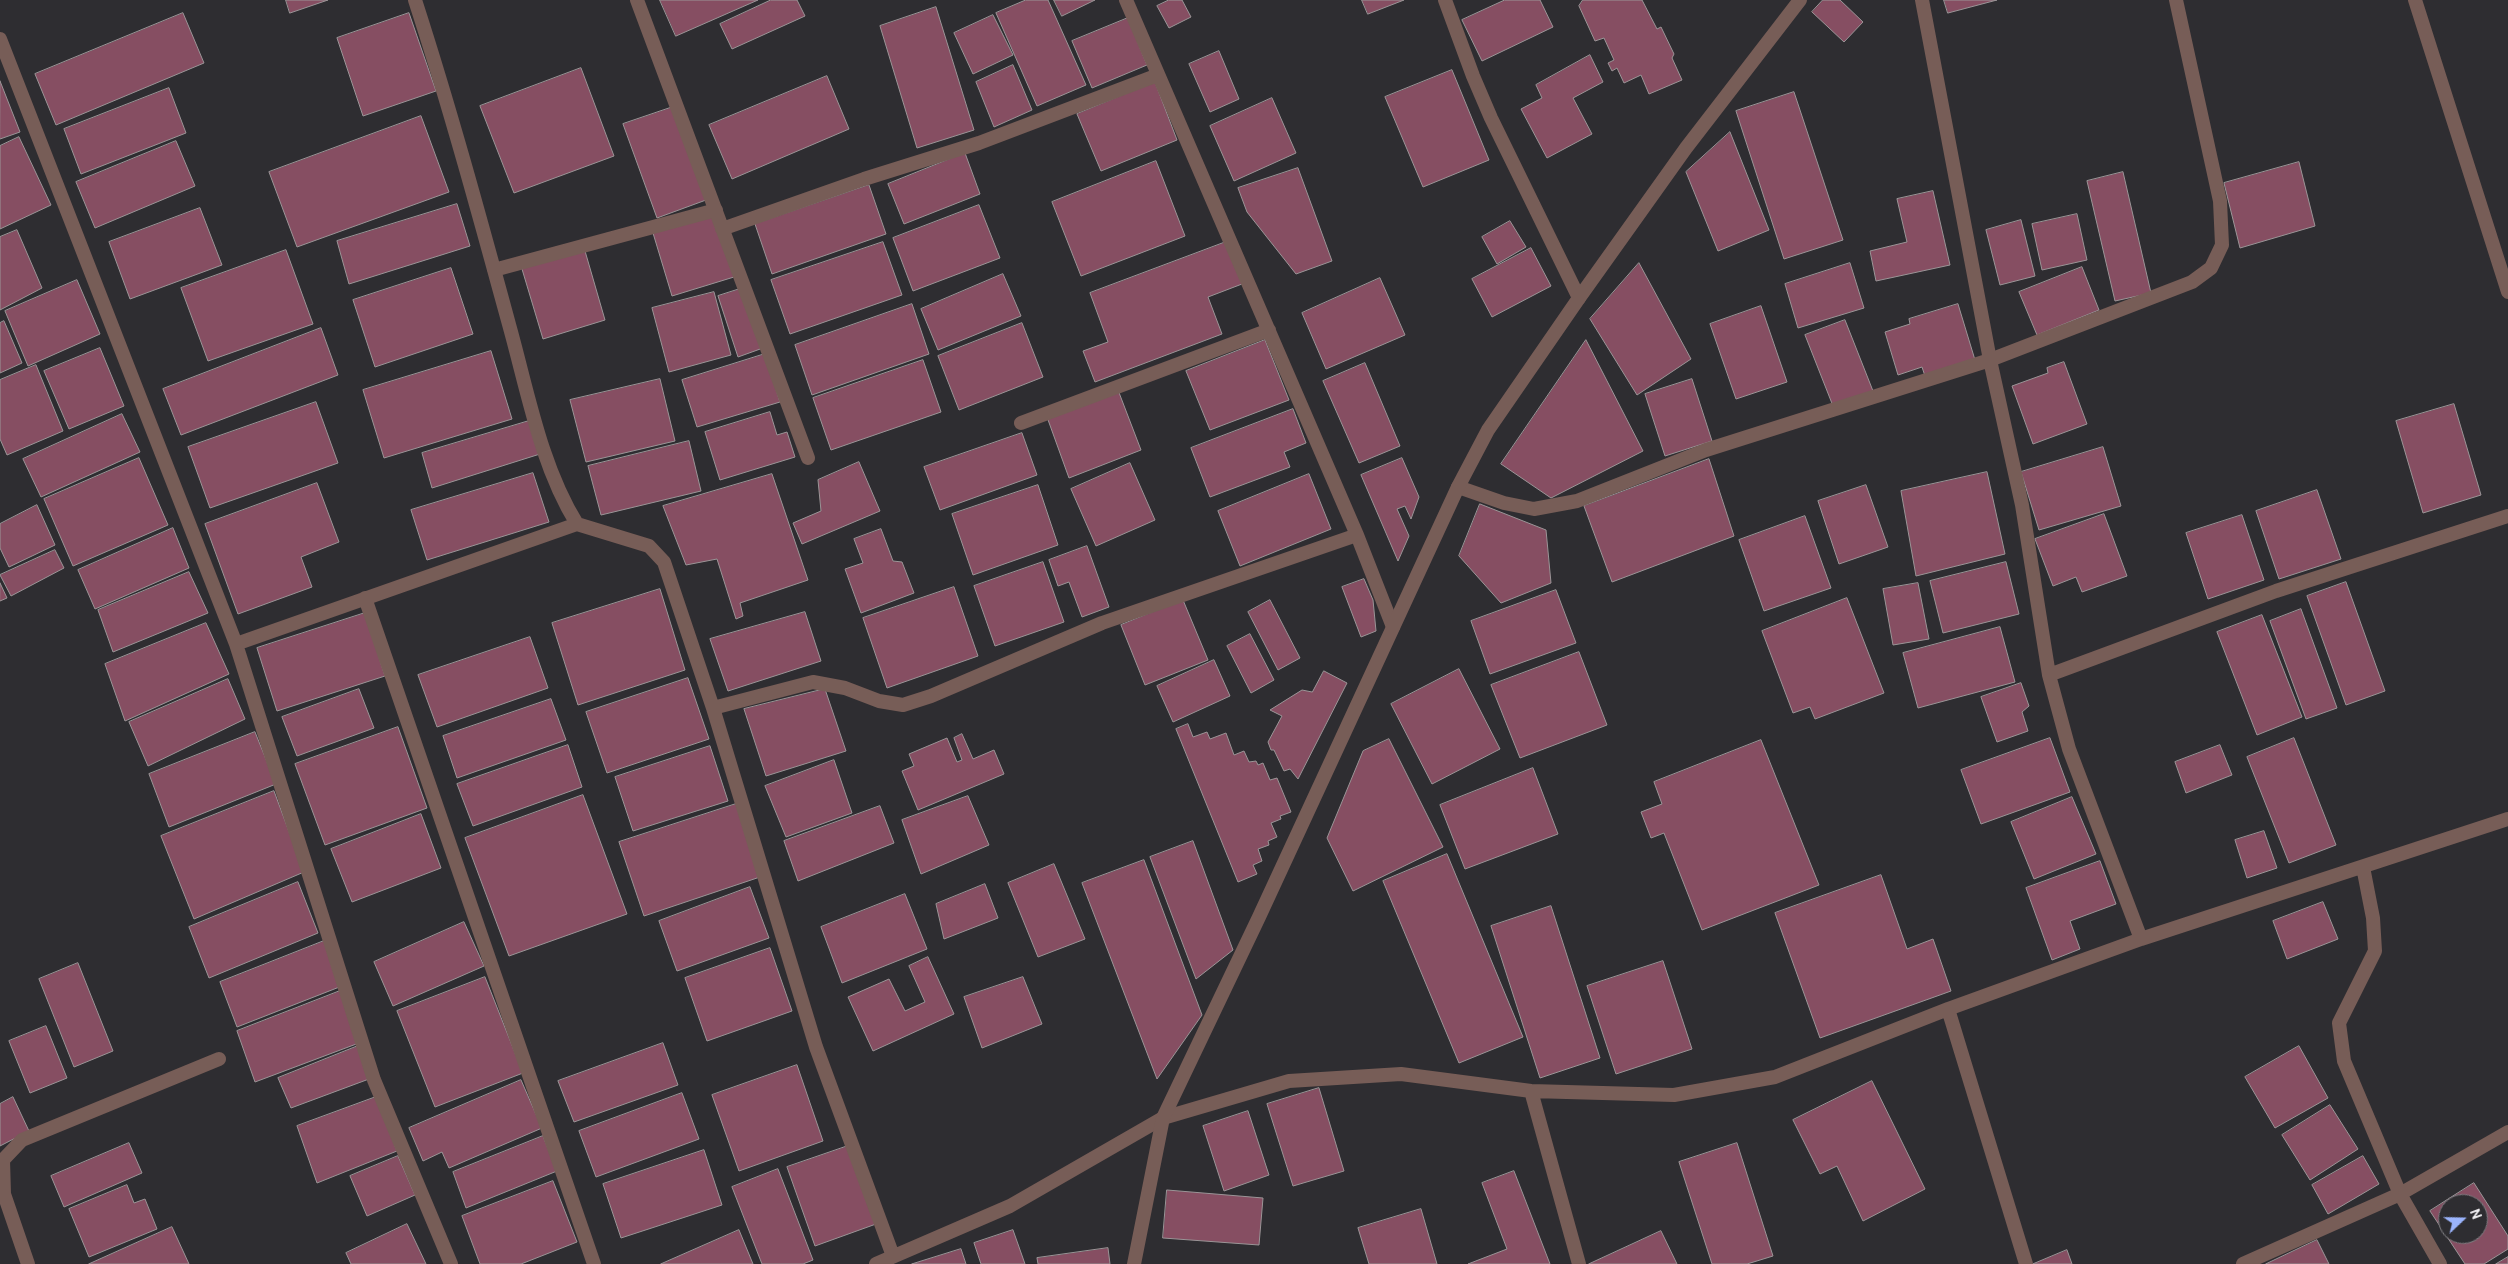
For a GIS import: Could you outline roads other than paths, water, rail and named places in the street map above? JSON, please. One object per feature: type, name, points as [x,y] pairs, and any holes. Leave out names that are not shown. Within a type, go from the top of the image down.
[{"type":"street","points":[[415,0],[442,86],[537,425],[562,499],[578,524]]},
{"type":"street","points":[[637,0],[808,458]]},
{"type":"street","points":[[1126,0],[1357,535],[1393,627]]},
{"type":"street","points":[[1445,0],[1473,76],[1491,118],[1579,298]]},
{"type":"street","points":[[1134,1264],[1163,1118],[1458,487],[1488,430],[1686,148],[1800,0]]},
{"type":"street","points":[[1922,0],[1990,360],[2022,505],[2049,675],[2068,749],[2141,939]]},
{"type":"street","points":[[1458,487],[1504,503],[1534,509],[1577,501],[1706,450],[1990,360],[2192,282],[2211,268],[2222,245],[2220,201],[2176,0]]},
{"type":"street","points":[[2415,0],[2508,292]]},
{"type":"street","points":[[0,39],[236,644],[374,1080],[451,1264]]},
{"type":"street","points":[[722,229],[864,179],[978,143],[1158,75]]},
{"type":"street","points":[[494,270],[716,210]]},
{"type":"street","points":[[1021,423],[1269,330]]},
{"type":"street","points":[[2049,675],[2276,590],[2508,516]]},
{"type":"street","points":[[236,644],[578,524],[650,546],[664,562],[713,708],[816,1047],[893,1256]]},
{"type":"street","points":[[713,708],[813,682],[845,688],[879,702],[903,705],[932,696],[1102,623],[1357,535]]},
{"type":"street","points":[[364,598],[594,1264]]},
{"type":"street","points":[[876,1264],[1010,1206],[1163,1118],[1289,1081],[1401,1074],[1531,1091],[1674,1095],[1775,1077],[1948,1009],[2141,939],[2508,819]]},
{"type":"street","points":[[2363,867],[2373,918],[2375,951],[2339,1023],[2344,1061],[2400,1194],[2440,1264]]},
{"type":"street","points":[[1948,1009],[2026,1264]]},
{"type":"street","points":[[28,1264],[4,1194],[3,1160],[22,1140],[220,1060]]},
{"type":"street","points":[[1531,1091],[1580,1264]]},
{"type":"street","points":[[2243,1264],[2400,1194],[2508,1132]]}]
